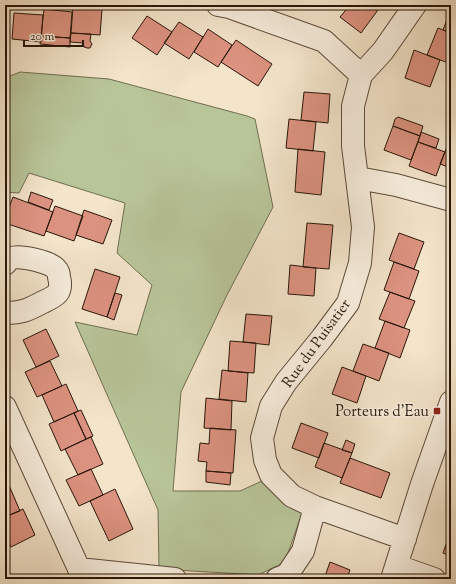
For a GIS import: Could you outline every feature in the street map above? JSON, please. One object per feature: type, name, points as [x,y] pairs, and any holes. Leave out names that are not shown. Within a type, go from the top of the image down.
[{"type":"street","points":[[218,5],[324,41],[361,75],[383,51],[415,5]]},
{"type":"street","name":"Rue du Puisatier","points":[[361,75],[353,106],[353,146],[364,227],[360,263],[348,303],[286,382],[271,406],[262,438],[265,460],[271,475],[292,496],[315,507],[405,539]]},
{"type":"street","points":[[358,178],[396,185],[451,200]]},
{"type":"street","points":[[5,264],[11,258],[20,257],[50,264],[56,268],[61,285],[59,293],[52,298],[25,311],[5,313]]},
{"type":"street","points":[[434,579],[395,573],[422,484],[450,406]]},
{"type":"street","points":[[5,408],[77,574],[175,579]]},
{"type":"street","points":[[277,579],[287,575],[303,551],[315,507]]},
{"type":"green space","points":[[20,72],[109,79],[255,119],[273,207],[226,297],[181,392],[173,491],[240,491],[262,481],[302,513],[285,562],[258,575],[159,569],[158,510],[75,322],[137,335],[152,285],[117,253],[125,203],[29,173],[19,193],[5,192],[5,78]]},
{"type":"building","points":[[350,5],[372,5],[378,10],[361,33],[340,17]]},
{"type":"building","points":[[73,7],[102,9],[100,35],[71,33]]},
{"type":"building","points":[[44,9],[72,12],[70,38],[41,36]]},
{"type":"building","points":[[451,9],[451,33],[443,30]]},
{"type":"building","points":[[14,13],[43,15],[41,42],[12,39]]},
{"type":"building","points":[[147,16],[172,32],[157,55],[132,38]]},
{"type":"building","points":[[179,22],[203,37],[189,59],[164,43]]},
{"type":"building","points":[[438,28],[451,33],[451,64],[427,55]]},
{"type":"building","points":[[208,29],[232,45],[218,67],[194,52]]},
{"type":"building","points":[[71,33],[91,34],[90,41],[92,44],[90,48],[84,47],[83,43],[70,42]]},
{"type":"building","points":[[41,36],[70,38],[70,47],[40,44]]},
{"type":"building","points":[[236,40],[272,64],[258,86],[221,62]]},
{"type":"building","points":[[414,50],[440,60],[430,87],[405,78]]},
{"type":"building","points":[[304,92],[330,94],[328,123],[301,120]]},
{"type":"building","points":[[398,117],[423,126],[420,136],[393,126],[395,119]]},
{"type":"building","points":[[289,119],[316,122],[313,151],[286,148]]},
{"type":"building","points":[[393,126],[420,136],[411,160],[384,150]]},
{"type":"building","points":[[421,132],[439,139],[436,148],[418,142]]},
{"type":"building","points":[[450,139],[451,140],[451,168],[440,164]]},
{"type":"building","points":[[418,142],[445,152],[436,176],[409,166]]},
{"type":"building","points":[[298,149],[325,152],[321,195],[295,192]]},
{"type":"building","points":[[31,192],[53,200],[49,210],[28,202]]},
{"type":"building","points":[[13,197],[53,212],[44,236],[5,223],[5,218]]},
{"type":"building","points":[[55,206],[83,216],[74,241],[46,231]]},
{"type":"building","points":[[84,210],[112,220],[103,244],[76,235]]},
{"type":"building","points":[[307,223],[333,225],[329,269],[303,267]]},
{"type":"building","points":[[399,233],[424,242],[414,269],[389,260]]},
{"type":"building","points":[[394,262],[419,271],[409,299],[384,290]]},
{"type":"building","points":[[290,265],[316,268],[314,296],[288,294]]},
{"type":"building","points":[[95,269],[120,277],[107,317],[82,309]]},
{"type":"building","points":[[390,292],[415,301],[404,328],[379,319]]},
{"type":"building","points":[[115,293],[122,295],[114,320],[107,317]]},
{"type":"building","points":[[246,314],[272,316],[269,345],[243,342]]},
{"type":"building","points":[[385,321],[410,330],[400,358],[375,348]]},
{"type":"building","points":[[46,329],[59,356],[36,367],[23,340]]},
{"type":"building","points":[[230,341],[256,343],[254,373],[228,371]]},
{"type":"building","points":[[363,344],[389,353],[379,381],[353,371]]},
{"type":"building","points":[[50,361],[62,386],[37,397],[25,372]]},
{"type":"building","points":[[342,367],[366,376],[357,403],[332,394]]},
{"type":"building","points":[[222,370],[248,373],[246,402],[219,399]]},
{"type":"building","points":[[66,384],[78,411],[54,422],[42,395]]},
{"type":"building","points":[[206,398],[232,401],[231,430],[204,428]]},
{"type":"building","points":[[81,410],[93,436],[86,439],[74,413]]},
{"type":"building","points":[[74,413],[86,439],[61,451],[49,424]]},
{"type":"building","points":[[301,423],[328,433],[319,458],[292,448]]},
{"type":"building","points":[[210,428],[236,430],[233,473],[206,471],[207,462],[198,461],[200,443],[209,444]]},
{"type":"building","points":[[91,437],[103,464],[78,475],[65,449]]},
{"type":"building","points":[[346,440],[355,444],[352,453],[342,450]]},
{"type":"building","points":[[324,443],[352,453],[342,478],[315,467]]},
{"type":"building","points":[[350,458],[390,473],[381,498],[340,483]]},
{"type":"building","points":[[91,469],[103,495],[79,506],[66,480]]},
{"type":"building","points":[[206,471],[231,473],[230,485],[206,482]]},
{"type":"building","points":[[8,483],[20,511],[5,517],[5,485]]},
{"type":"building","points":[[115,489],[133,529],[109,541],[90,501]]},
{"type":"building","points":[[23,509],[35,535],[11,547],[5,535],[5,517]]},
{"type":"building","points":[[451,530],[451,556],[443,553]]},
{"type":"building","points":[[330,562],[350,570],[347,578],[349,579],[324,579]]},
{"type":"place","name":"Porteurs d'Eau","points":[[437,411]]}]
